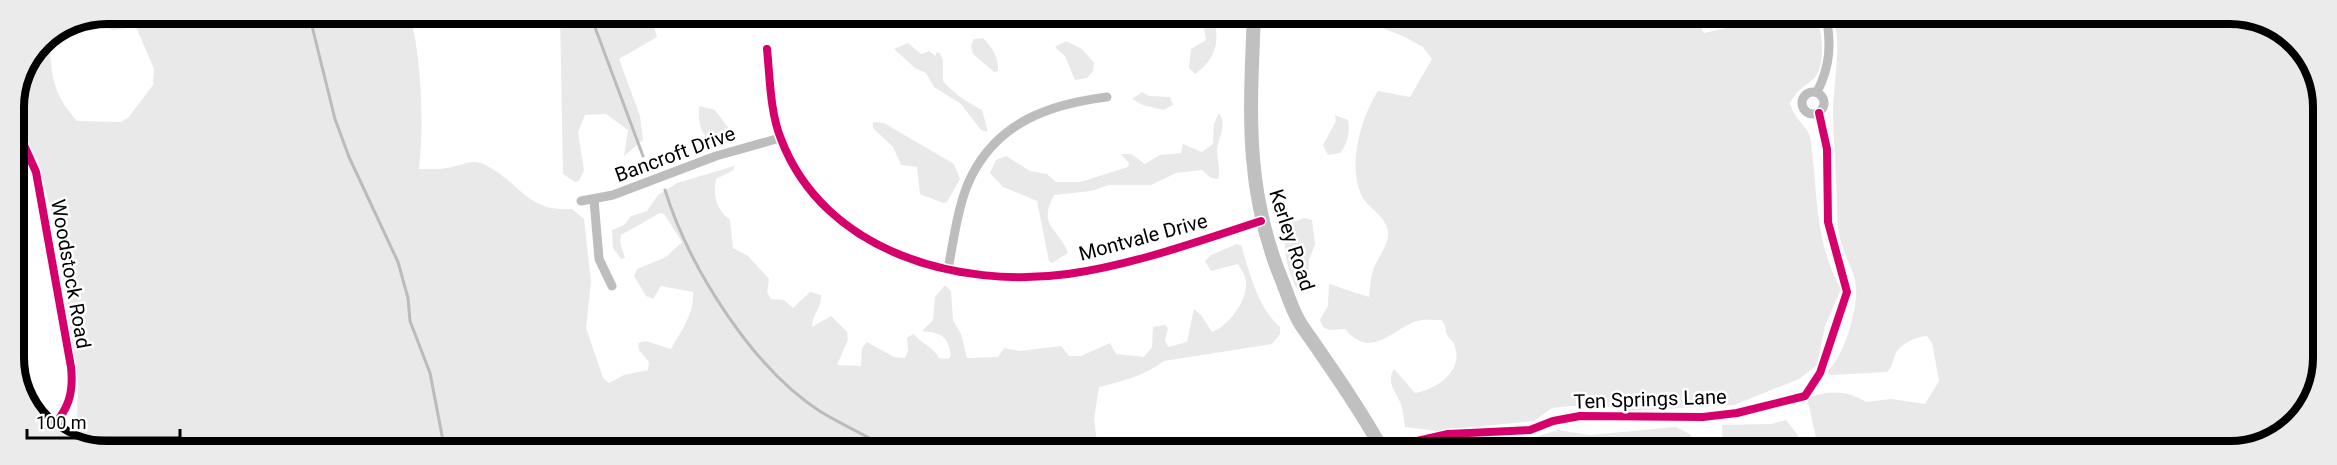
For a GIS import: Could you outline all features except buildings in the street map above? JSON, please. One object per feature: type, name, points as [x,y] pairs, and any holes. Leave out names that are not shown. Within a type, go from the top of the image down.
[{"type":"street","name":"Kerley Road","points":[[1254,24],[1252,173],[1261,221],[1281,278],[1304,329],[1377,441]]},
{"type":"street","name":"Ten Springs Lane","points":[[1817,92],[1830,56],[1827,24]]},
{"type":"street","name":"Montvale Drive","points":[[767,49],[780,138],[802,179],[816,197],[846,225],[885,249],[948,269],[1012,277],[1067,274],[1114,265],[1261,221]]},
{"type":"street","name":"Ten Springs Lane","points":[[1420,441],[1448,434],[1530,430],[1552,421],[1580,416],[1703,417],[1737,413],[1805,396],[1820,373],[1847,292],[1827,222],[1827,149],[1819,113],[1825,104],[1823,97],[1817,92],[1807,93],[1802,103],[1808,113],[1819,113]]},
{"type":"street","points":[[948,269],[964,197],[972,175],[996,143],[1009,131],[1041,111],[1076,101],[1107,98]]},
{"type":"street","name":"Bancroft Drive","points":[[582,201],[594,200],[716,156],[780,138]]},
{"type":"street","name":"Woodstock Road","points":[[24,145],[36,172],[73,383],[68,406],[55,423]]},
{"type":"street","points":[[594,200],[599,259],[612,286]]},
{"type":"shaded area","points":[[104,24],[411,24],[417,49],[421,91],[419,169],[444,169],[471,162],[483,164],[506,178],[533,201],[556,209],[572,209],[584,219],[591,282],[586,328],[603,378],[609,383],[624,375],[648,370],[649,362],[639,350],[638,343],[646,341],[671,349],[686,322],[693,300],[693,292],[661,286],[653,299],[646,296],[634,276],[637,269],[666,257],[682,242],[664,214],[660,213],[621,235],[620,242],[625,258],[621,259],[613,248],[612,230],[624,225],[631,216],[647,211],[658,195],[677,183],[734,166],[734,170],[716,179],[715,191],[719,207],[730,220],[733,248],[748,256],[769,279],[767,292],[771,299],[784,300],[793,308],[810,292],[821,295],[812,327],[831,316],[847,332],[848,340],[837,365],[861,366],[862,348],[867,342],[894,357],[905,358],[908,351],[907,338],[913,334],[931,348],[939,358],[948,359],[951,356],[946,340],[935,333],[922,331],[933,320],[935,297],[945,285],[951,291],[953,320],[961,334],[967,358],[998,357],[1004,348],[1020,351],[1061,346],[1069,356],[1081,356],[1110,343],[1116,354],[1144,357],[1152,347],[1153,327],[1165,325],[1168,328],[1165,340],[1168,347],[1187,342],[1194,309],[1201,315],[1212,332],[1225,324],[1237,310],[1242,302],[1246,285],[1244,274],[1238,264],[1211,271],[1205,261],[1211,255],[1237,244],[1241,245],[1260,300],[1265,310],[1280,327],[1280,334],[1272,344],[1164,361],[1141,374],[1099,387],[1094,419],[1097,441],[107,441],[86,438],[69,431],[75,426],[77,419],[78,385],[56,228],[37,159],[24,134],[24,107],[30,75],[38,61],[48,48],[61,38],[80,29],[59,41],[51,50],[52,71],[58,94],[77,121],[121,122],[128,118],[153,85],[154,69],[136,27],[113,30],[106,28]]},
{"type":"shaded area","points":[[560,24],[653,24],[657,37],[619,59],[640,116],[643,140],[624,156],[628,130],[606,114],[585,115],[578,132],[584,170],[579,181],[575,182],[563,174]]},
{"type":"shaded area","points":[[1204,24],[1215,24],[1215,48],[1208,62],[1195,74],[1189,68],[1191,49],[1206,40]]},
{"type":"shaded area","points":[[1372,24],[1699,24],[1704,33],[1726,28],[1731,24],[1819,24],[1822,45],[1819,70],[1813,80],[1797,93],[1790,103],[1794,114],[1810,136],[1821,234],[1832,271],[1841,289],[1825,326],[1817,365],[1799,379],[1734,405],[1626,411],[1618,407],[1570,406],[1552,408],[1534,421],[1437,431],[1405,427],[1401,405],[1391,382],[1392,374],[1394,369],[1415,393],[1440,383],[1447,377],[1456,362],[1456,353],[1444,323],[1441,320],[1417,321],[1372,343],[1354,338],[1345,329],[1329,330],[1323,327],[1320,320],[1328,306],[1329,284],[1369,297],[1374,269],[1385,247],[1388,236],[1387,226],[1363,198],[1358,186],[1356,158],[1361,128],[1378,91],[1410,97],[1432,59],[1423,47],[1403,36]]},
{"type":"shaded area","points":[[1836,24],[2230,24],[2262,30],[2285,45],[2302,66],[2309,81],[2313,107],[2313,358],[2309,384],[2296,408],[2285,420],[2262,435],[2230,441],[1817,441],[1807,398],[1838,392],[1852,395],[1866,402],[1891,399],[1925,404],[1939,381],[1932,343],[1927,336],[1904,344],[1897,351],[1887,372],[1830,375],[1827,372],[1847,337],[1856,296],[1855,280],[1842,247],[1838,224],[1833,110],[1837,50]]},
{"type":"shaded area","points":[[983,38],[994,53],[998,71],[994,72],[973,54],[971,46],[974,39]]},
{"type":"shaded area","points":[[1066,41],[1082,49],[1094,63],[1093,71],[1087,78],[1075,80],[1065,56],[1055,47]]},
{"type":"shaded area","points":[[908,43],[921,54],[929,51],[936,56],[936,52],[940,53],[943,61],[943,81],[961,97],[982,110],[988,132],[981,130],[961,104],[934,87],[926,73],[915,68],[894,49]]},
{"type":"shaded area","points":[[1142,92],[1149,96],[1170,97],[1173,105],[1163,110],[1143,105],[1132,99]]},
{"type":"shaded area","points":[[699,106],[715,110],[729,129],[707,137],[701,127]]},
{"type":"shaded area","points":[[1219,113],[1223,127],[1217,150],[1218,179],[1211,178],[1202,170],[1176,173],[1151,185],[1109,185],[1091,191],[1054,195],[1049,206],[1049,221],[1068,253],[1052,263],[1049,261],[1037,201],[1003,187],[990,173],[996,160],[1006,156],[1030,171],[1047,174],[1056,182],[1080,182],[1128,167],[1129,163],[1121,154],[1131,154],[1145,164],[1160,155],[1181,153],[1183,144],[1202,152],[1213,144],[1214,124]]},
{"type":"shaded area","points":[[1335,115],[1348,120],[1348,137],[1340,153],[1328,155],[1323,145],[1336,121]]},
{"type":"shaded area","points":[[873,122],[884,123],[954,164],[960,179],[947,202],[943,203],[920,194],[917,167],[901,165],[893,147],[873,128]]},
{"type":"shaded area","points":[[1304,218],[1312,220],[1315,244],[1309,260],[1308,292],[1300,293],[1286,260],[1285,241],[1288,224]]},
{"type":"shaded area","points":[[1786,420],[1797,434],[1799,441],[1723,441],[1722,425],[1771,424]]},
{"type":"shaded area","points":[[1676,427],[1690,434],[1694,441],[1522,441],[1558,430],[1590,435]]},
{"type":"waterway","points":[[311,24],[335,119],[349,157],[398,262],[408,298],[410,321],[430,373],[443,441]]},
{"type":"waterway","points":[[594,24],[643,156]]},
{"type":"waterway","points":[[665,190],[690,251],[726,313],[748,343],[795,393],[821,412],[875,441]]},
{"type":"cycle path","points":[[767,49],[777,129],[801,178],[829,210],[862,235],[899,254],[940,268],[983,275],[1026,277],[1068,274],[1141,259],[1261,221]]},
{"type":"cycle path","points":[[1417,441],[1448,434],[1530,430],[1553,421],[1580,416],[1703,417],[1737,413],[1805,396],[1820,373],[1847,292],[1828,222],[1827,149],[1819,113]]},
{"type":"cycle path","points":[[24,145],[36,172],[71,367],[70,394],[56,423]]}]
